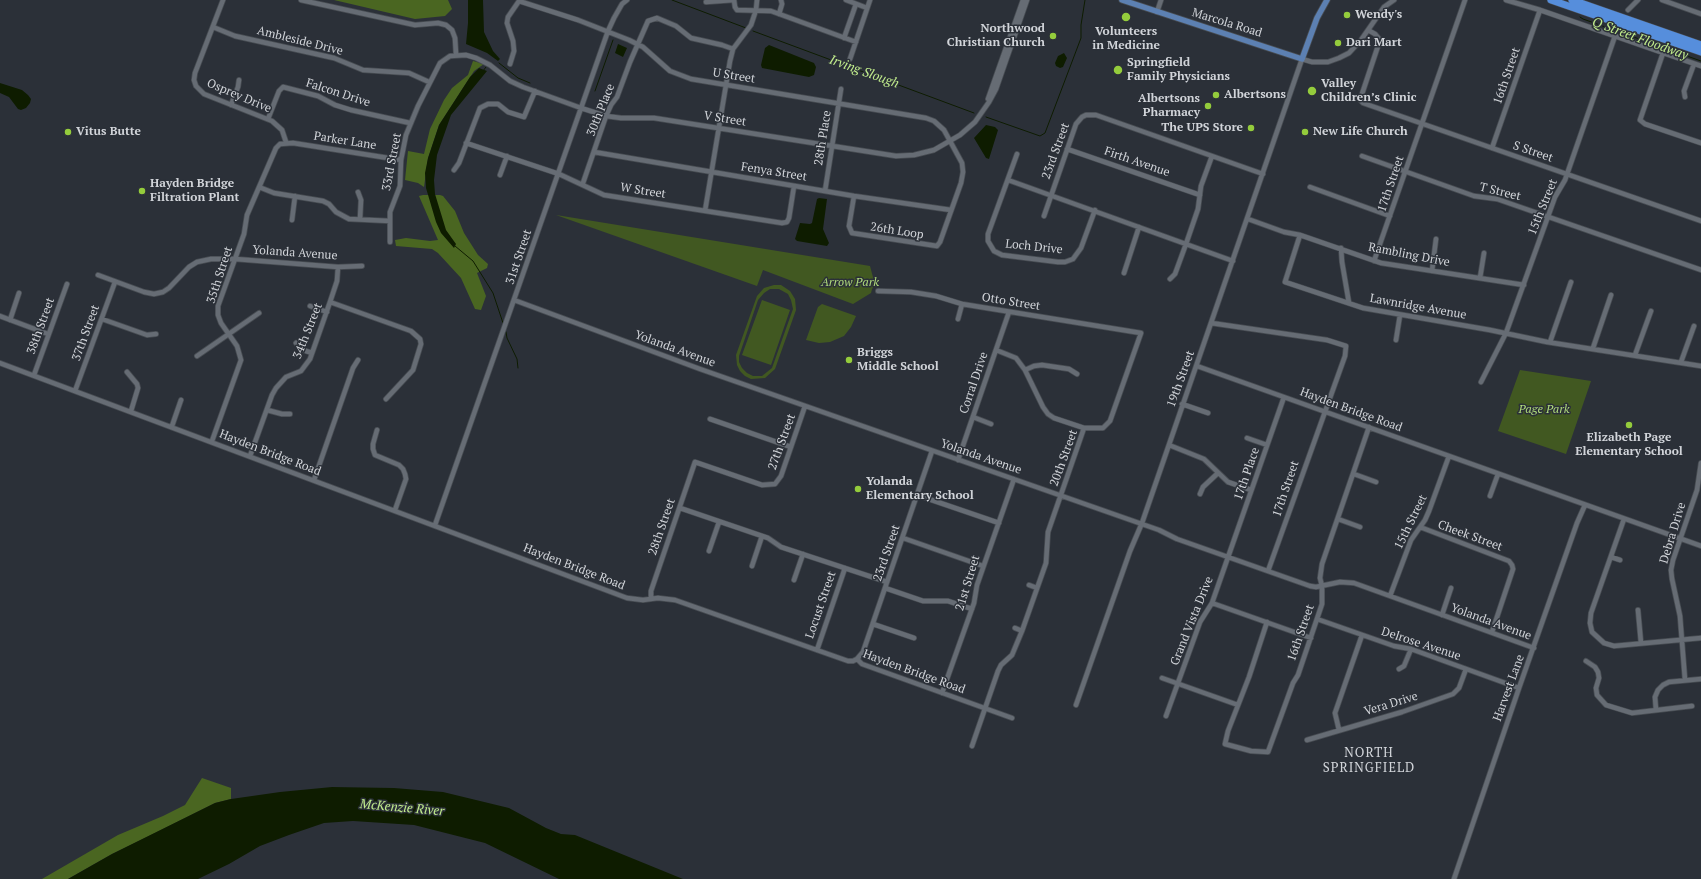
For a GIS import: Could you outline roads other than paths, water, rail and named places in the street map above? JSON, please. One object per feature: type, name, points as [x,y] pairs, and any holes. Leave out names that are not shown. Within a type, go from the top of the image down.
[{"type":"highway","points":[[1551,0],[1701,52]]},
{"type":"highway","points":[[1572,0],[1701,45]]},
{"type":"main road","name":"Marcola Road","points":[[1122,0],[1302,59]]},
{"type":"main road","points":[[1302,59],[1317,18],[1327,0]]},
{"type":"street","points":[[213,27],[223,0]]},
{"type":"street","points":[[301,0],[318,2],[415,25],[446,25],[452,30],[455,38],[456,54]]},
{"type":"street","name":"31st Street","points":[[435,525],[608,31],[622,4],[627,0]]},
{"type":"street","points":[[706,2],[734,0],[737,10],[771,11],[856,42]]},
{"type":"street","points":[[705,211],[718,128],[733,49],[750,28],[756,10],[757,0]]},
{"type":"street","points":[[779,14],[782,4],[781,0]]},
{"type":"street","points":[[846,0],[867,8]]},
{"type":"street","points":[[850,59],[870,0]]},
{"type":"street","name":"V Street","points":[[986,107],[1023,0]]},
{"type":"street","name":"V Street","points":[[456,54],[466,55],[484,61],[510,81],[606,116],[621,118],[654,118],[896,156],[925,152],[951,141],[975,122],[986,107],[996,89],[1028,0]]},
{"type":"street","points":[[1157,12],[1161,0]]},
{"type":"street","points":[[1302,59],[1321,62],[1339,58],[1355,47],[1384,7],[1394,0]]},
{"type":"street","name":"17th Street","points":[[1374,261],[1465,0]]},
{"type":"street","points":[[1506,0],[1540,10],[1701,66]]},
{"type":"street","points":[[1628,10],[1638,0]]},
{"type":"street","points":[[1662,0],[1701,14]]},
{"type":"street","points":[[510,64],[514,51],[507,23],[508,17],[519,1]]},
{"type":"street","name":"U Street","points":[[519,1],[608,31],[637,44],[643,47],[661,64],[674,72],[691,79],[926,118],[934,121],[942,127],[951,141]]},
{"type":"street","points":[[844,38],[856,4]]},
{"type":"street","name":"16th Street","points":[[1492,148],[1540,10]]},
{"type":"street","points":[[637,44],[648,21],[657,18],[676,26],[691,38],[733,49]]},
{"type":"street","name":"Ambleside Drive","points":[[213,27],[235,36],[334,58],[363,70],[409,73],[430,82]]},
{"type":"street","name":"Osprey Drive","points":[[213,27],[195,73],[194,80],[196,86],[204,94],[268,118],[282,130],[286,142]]},
{"type":"street","name":"S Street","points":[[1368,30],[1375,34],[1380,40],[1360,100],[1363,103],[1701,221]]},
{"type":"street","name":"15th Street","points":[[1481,382],[1506,333],[1555,197],[1567,174],[1615,36]]},
{"type":"street","name":"30th Place","points":[[583,183],[606,116],[617,97],[637,44]]},
{"type":"street","points":[[1662,52],[1640,120],[1645,124],[1701,143]]},
{"type":"street","name":"33rd Street","points":[[390,242],[391,206],[400,186],[401,160],[410,123],[440,63],[444,59],[456,54]]},
{"type":"street","name":"19th Street","points":[[1076,705],[1130,551],[1142,523],[1302,59]]},
{"type":"street","points":[[1685,97],[1684,91],[1694,64]]},
{"type":"street","points":[[231,105],[239,80]]},
{"type":"street","name":"Falcon Drive","points":[[268,118],[279,91],[283,87],[318,96],[335,105],[351,110],[410,123]]},
{"type":"street","name":"28th Place","points":[[825,191],[841,89]]},
{"type":"street","points":[[454,170],[459,163],[476,115],[482,107],[491,104],[498,104],[508,112],[524,117],[535,91]]},
{"type":"street","name":"23rd Street","points":[[1044,216],[1076,124],[1086,115],[1096,115],[1212,156]]},
{"type":"street","name":"26th Loop","points":[[854,196],[849,226],[852,233],[937,246],[961,183],[963,169],[960,157],[951,141]]},
{"type":"street","name":"Parker Lane","points":[[286,142],[401,160]]},
{"type":"street","name":"35th Street","points":[[212,441],[241,360],[238,346],[218,315],[218,306],[244,234],[247,215],[272,154],[280,144],[286,142]]},
{"type":"street","name":"W Street","points":[[466,143],[583,183],[604,195],[786,222],[791,212],[794,186]]},
{"type":"street","name":"Firth Avenue","points":[[1067,149],[1200,195]]},
{"type":"street","name":"Fenya Street","points":[[594,152],[854,196],[951,210]]},
{"type":"street","name":"Loch Drive","points":[[1016,154],[988,234],[990,247],[998,254],[1058,262],[1066,262],[1073,259],[1081,248],[1095,210]]},
{"type":"street","points":[[500,175],[507,156]]},
{"type":"street","points":[[1170,279],[1175,274],[1198,209],[1201,186],[1212,156],[1263,174]]},
{"type":"street","name":"T Street","points":[[1362,156],[1474,196],[1497,199],[1701,270]]},
{"type":"street","points":[[1008,180],[1051,194],[1233,260]]},
{"type":"street","points":[[259,187],[274,193],[323,201],[342,216],[349,219],[390,221]]},
{"type":"street","points":[[1310,187],[1390,216]]},
{"type":"street","points":[[358,192],[361,200],[360,219]]},
{"type":"street","points":[[292,220],[295,196]]},
{"type":"street","name":"Rambling Drive","points":[[1248,219],[1284,232],[1300,235],[1341,248],[1374,261],[1524,286]]},
{"type":"street","points":[[1124,273],[1139,227]]},
{"type":"street","name":"Lawnridge Avenue","points":[[1300,235],[1285,282],[1363,308],[1550,342],[1701,366]]},
{"type":"street","points":[[1432,271],[1436,239]]},
{"type":"street","points":[[1341,248],[1349,303]]},
{"type":"street","points":[[1480,278],[1484,253]]},
{"type":"street","name":"Yolanda Avenue","points":[[98,275],[154,294],[163,292],[169,288],[189,267],[197,262],[211,259],[235,259],[338,267],[362,266]]},
{"type":"street","name":"34th Street","points":[[250,456],[272,395],[280,382],[286,377],[301,371],[306,366],[327,312],[336,281],[338,267]]},
{"type":"street","name":"37th Street","points":[[75,390],[115,282]]},
{"type":"street","points":[[1550,342],[1571,282]]},
{"type":"street","name":"38th Street","points":[[34,375],[67,284]]},
{"type":"street","name":"Otto Street","points":[[878,291],[912,292],[936,296],[962,304],[1141,333]]},
{"type":"street","points":[[10,320],[19,293]]},
{"type":"street","points":[[1593,348],[1611,295]]},
{"type":"street","name":"Yolanda Avenue","points":[[514,300],[700,369],[1142,523],[1228,557],[1310,586],[1322,586],[1346,582],[1442,614],[1534,648]]},
{"type":"street","points":[[330,302],[411,331],[417,336],[421,344],[413,370],[386,398]]},
{"type":"street","points":[[958,319],[962,304]]},
{"type":"street","points":[[310,306],[327,312]]},
{"type":"street","points":[[1635,355],[1651,311]]},
{"type":"street","name":"Corral Drive","points":[[958,460],[1009,312]]},
{"type":"street","points":[[197,356],[259,313]]},
{"type":"street","points":[[1396,340],[1400,315]]},
{"type":"street","points":[[0,316],[48,334]]},
{"type":"street","points":[[102,319],[147,336],[156,334]]},
{"type":"street","name":"17th Street","points":[[1211,323],[1327,340],[1346,346],[1345,356],[1324,411],[1268,571]]},
{"type":"street","points":[[1681,362],[1694,326]]},
{"type":"street","name":"20th Street","points":[[972,746],[998,671],[1001,665],[1012,655],[1046,563],[1048,532],[1084,428],[1102,428],[1110,421],[1141,333]]},
{"type":"street","points":[[296,343],[303,350],[312,353]]},
{"type":"street","points":[[996,350],[1016,358],[1025,370],[1043,408],[1048,414],[1054,418],[1084,428]]},
{"type":"street","points":[[314,480],[353,368],[358,360]]},
{"type":"street","name":"Hayden Bridge Road","points":[[0,363],[172,426],[627,598],[637,600],[651,598],[675,600],[848,661],[857,659],[862,664],[1012,718]]},
{"type":"street","points":[[1025,370],[1034,366],[1042,365],[1069,369],[1077,374]]},
{"type":"street","name":"Hayden Bridge Road","points":[[1196,366],[1701,546]]},
{"type":"street","points":[[127,372],[137,384],[138,388],[131,411]]},
{"type":"street","name":"17th Place","points":[[1228,557],[1284,397]]},
{"type":"street","points":[[172,426],[181,400]]},
{"type":"street","points":[[1182,404],[1208,413]]},
{"type":"street","name":"27th Street","points":[[695,462],[762,485],[775,484],[781,476],[806,406]]},
{"type":"street","points":[[267,410],[282,414],[290,414]]},
{"type":"street","points":[[973,417],[991,424]]},
{"type":"street","points":[[710,419],[791,447]]},
{"type":"street","name":"16th Street","points":[[1238,705],[1228,731],[1225,744],[1251,751],[1268,752],[1311,638],[1322,604],[1322,586],[1320,578],[1322,564],[1370,427]]},
{"type":"street","points":[[377,430],[373,444],[375,455],[403,469],[406,474],[406,479],[395,510]]},
{"type":"street","points":[[1248,438],[1268,445]]},
{"type":"street","points":[[1169,445],[1204,459],[1228,482],[1251,490]]},
{"type":"street","name":"23rd Street","points":[[857,659],[863,652],[932,451]]},
{"type":"street","name":"15th Street","points":[[1390,596],[1411,540],[1429,511],[1449,456]]},
{"type":"street","name":"28th Street","points":[[651,598],[651,591],[695,462]]},
{"type":"street","name":"Debra Drive","points":[[1685,680],[1680,616],[1671,570],[1680,538],[1697,490],[1701,463]]},
{"type":"street","points":[[1200,494],[1203,487],[1218,474]]},
{"type":"street","points":[[1354,474],[1376,482]]},
{"type":"street","points":[[1490,496],[1498,474]]},
{"type":"street","name":"21st Street","points":[[942,693],[972,609],[983,566],[1014,479]]},
{"type":"street","points":[[917,495],[999,523]]},
{"type":"street","name":"Harvest Lane","points":[[1454,879],[1519,688],[1577,523],[1585,505]]},
{"type":"street","points":[[680,508],[762,536],[781,547],[887,582]]},
{"type":"street","points":[[1624,518],[1590,613],[1592,632],[1604,643],[1614,646],[1701,638]]},
{"type":"street","points":[[1338,519],[1360,527]]},
{"type":"street","points":[[709,551],[719,522]]},
{"type":"street","name":"Cheek Street","points":[[1420,527],[1509,561],[1512,565],[1513,569],[1492,632]]},
{"type":"street","points":[[752,566],[762,536]]},
{"type":"street","points":[[903,538],[983,566]]},
{"type":"street","points":[[794,580],[803,554]]},
{"type":"street","name":"Grand Vista Drive","points":[[1166,716],[1200,622],[1210,610],[1228,557]]},
{"type":"street","points":[[1611,557],[1620,560]]},
{"type":"street","name":"Locust Street","points":[[817,650],[845,568]]},
{"type":"street","points":[[1029,585],[1037,588]]},
{"type":"street","points":[[885,588],[923,600],[948,601],[972,609]]},
{"type":"street","name":"Yolanda Avenue","points":[[1442,614],[1451,588]]},
{"type":"street","points":[[1212,604],[1311,638]]},
{"type":"street","points":[[1638,610],[1642,643]]},
{"type":"street","name":"Delrose Avenue","points":[[1317,619],[1394,646],[1411,649],[1519,688]]},
{"type":"street","points":[[1162,678],[1238,705],[1266,622]]},
{"type":"street","points":[[873,624],[914,638]]},
{"type":"street","points":[[1015,628],[1022,631]]},
{"type":"street","points":[[1339,730],[1335,713],[1362,635]]},
{"type":"street","points":[[1399,669],[1404,666],[1411,649]]},
{"type":"street","points":[[1586,661],[1595,667],[1598,672],[1599,678],[1596,688],[1597,695],[1606,705],[1632,713],[1692,706]]},
{"type":"street","name":"Vera Drive","points":[[1307,740],[1402,712],[1453,694],[1459,688],[1466,669]]},
{"type":"street","points":[[1656,710],[1655,697],[1658,690],[1663,685],[1669,682],[1701,679]]},
{"type":"water","points":[[468,0],[483,0],[484,32],[493,51],[500,59],[498,61],[487,53],[466,44]]},
{"type":"water","points":[[618,44],[627,48],[623,57],[615,53]]},
{"type":"water","points":[[769,45],[814,63],[816,67],[814,75],[809,77],[762,68],[761,65],[765,48]]},
{"type":"water","points":[[1064,53],[1067,58],[1063,67],[1060,68],[1056,66],[1055,63],[1058,56]]},
{"type":"water","points":[[479,68],[487,71],[451,115],[437,155],[434,180],[435,194],[446,230],[456,244],[454,248],[441,233],[436,222],[426,188],[425,173],[428,158],[439,125],[470,77]]},
{"type":"water","points":[[0,83],[22,90],[28,95],[31,99],[26,108],[21,110],[18,109],[9,97],[0,93]]},
{"type":"water","points":[[986,125],[995,127],[998,130],[989,159],[986,158],[974,138]]},
{"type":"water","points":[[817,199],[827,199],[823,229],[829,243],[827,246],[797,241],[795,239],[800,223],[812,223]]},
{"type":"water","name":"McKenzie River","points":[[332,787],[394,788],[443,792],[509,808],[546,828],[561,834],[575,835],[683,879],[559,879],[485,843],[414,825],[353,821],[324,823],[289,835],[260,846],[229,864],[198,879],[68,879],[112,854],[215,803],[231,799],[280,792]]},
{"type":"waterway","name":"Irving Slough","points":[[672,0],[746,28]]},
{"type":"waterway","points":[[986,117],[1040,136],[1045,133],[1081,38],[1081,25],[1085,0]]},
{"type":"waterway","name":"Q Street Floodway","points":[[1580,17],[1701,61]]},
{"type":"waterway","name":"Irving Slough","points":[[753,31],[974,113]]},
{"type":"waterway","points":[[595,91],[613,40]]},
{"type":"waterway","points":[[499,63],[518,78],[530,83]]},
{"type":"waterway","points":[[483,71],[486,67]]},
{"type":"waterway","points":[[455,246],[473,261],[493,293],[503,323]]},
{"type":"waterway","points":[[506,332],[507,338],[517,359],[518,368]]},
{"type":"place","name":"Wendy's","points":[[1347,15]]},
{"type":"place","name":"Volunteers in Medicine","points":[[1126,17]]},
{"type":"place","name":"Northwood Christian Church","points":[[1053,36]]},
{"type":"place","name":"Dari Mart","points":[[1338,43]]},
{"type":"place","name":"Springfield Family Physicians","points":[[1118,70]]},
{"type":"place","name":"Valley Children’s Clinic","points":[[1312,91]]},
{"type":"place","name":"Albertsons","points":[[1216,95]]},
{"type":"place","name":"Albertsons Pharmacy","points":[[1208,106]]},
{"type":"place","name":"The UPS Store","points":[[1251,128]]},
{"type":"place","name":"Vitus Butte","points":[[68,132]]},
{"type":"place","name":"New Life Church","points":[[1305,132]]},
{"type":"place","name":"Hayden Bridge Filtration Plant","points":[[142,191]]},
{"type":"place","name":"Briggs Middle School","points":[[849,360]]},
{"type":"place","name":"Elizabeth Page Elementary School","points":[[1629,425]]},
{"type":"place","name":"Yolanda Elementary School","points":[[858,489]]},
{"type":"district","name":"NORTH SPRINGFIELD","points":[[1369,760]]},
{"type":"park label","name":"Arrow Park","points":[[850,283]]},
{"type":"park label","name":"Page Park","points":[[1544,410]]}]
